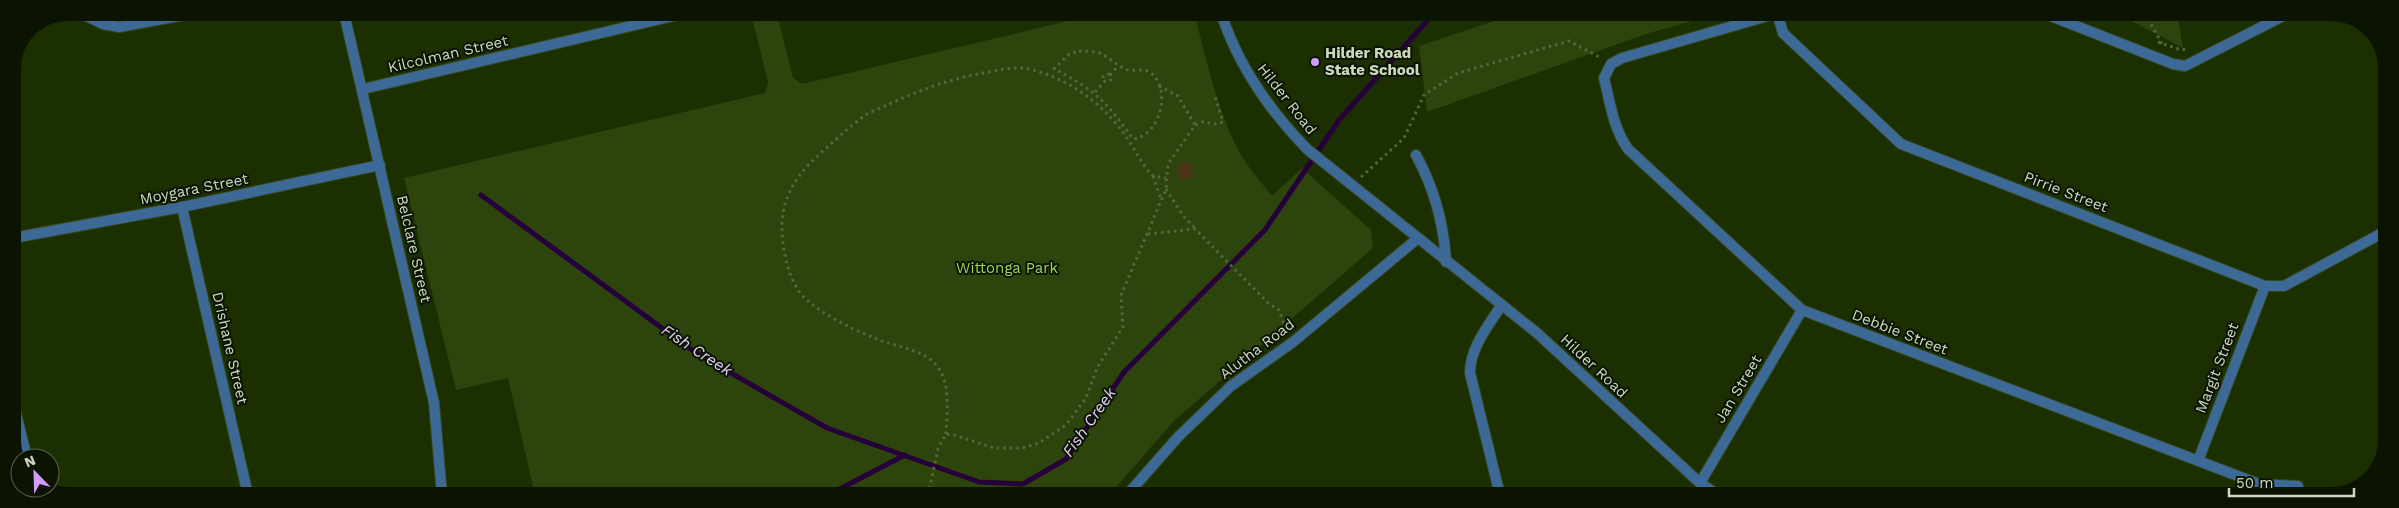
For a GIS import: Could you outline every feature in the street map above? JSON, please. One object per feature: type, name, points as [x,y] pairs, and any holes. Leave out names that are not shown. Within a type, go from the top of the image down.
[{"type":"street","points":[[97,21],[119,27],[154,21]]},
{"type":"street","name":"Belclare Street","points":[[346,21],[434,403],[441,487]]},
{"type":"street","name":"Kilcolman Street","points":[[363,89],[652,21]]},
{"type":"street","name":"Hilder Road","points":[[1224,21],[1240,60],[1252,80],[1287,129],[1307,149],[1417,239],[1537,333],[1706,487]]},
{"type":"street","points":[[1611,64],[1622,58],[1749,21]]},
{"type":"street","name":"Pirrie Street","points":[[1779,21],[1783,33],[1901,144],[2265,286],[2284,286],[2378,236]]},
{"type":"street","points":[[2063,21],[2173,64],[2185,66],[2275,21]]},
{"type":"street","name":"Debbie Street","points":[[1611,64],[1604,78],[1616,126],[1628,149],[1802,310],[2259,484],[2298,486]]},
{"type":"street","points":[[1416,155],[1427,175],[1444,229],[1446,262]]},
{"type":"street","name":"Moygara Street","points":[[21,237],[182,208],[380,165]]},
{"type":"street","name":"Drishane Street","points":[[182,208],[246,487]]},
{"type":"street","name":"Alutha Road","points":[[1134,487],[1178,436],[1231,386],[1293,342],[1417,239]]},
{"type":"street","name":"Margit Street","points":[[2198,461],[2265,286]]},
{"type":"street","points":[[1498,487],[1470,373],[1470,362],[1473,352],[1501,306]]},
{"type":"street","name":"Jan Street","points":[[1700,483],[1802,310]]},
{"type":"street","points":[[21,434],[24,448]]},
{"type":"path","points":[[2149,21],[2173,64]]},
{"type":"path","points":[[2153,40],[2180,50],[2190,49]]},
{"type":"path","points":[[1351,186],[1404,138],[1424,95],[1458,73],[1569,41],[1611,64]]},
{"type":"path","points":[[1079,52],[1100,53],[1118,66],[1129,70],[1146,70],[1152,73],[1159,86],[1161,105],[1158,117],[1152,127],[1138,138],[1133,139],[1111,108],[1094,92],[1054,69],[1055,65],[1068,55],[1079,52]]},
{"type":"path","points":[[1094,92],[1105,81],[1111,80],[1110,75],[1118,66]]},
{"type":"path","points":[[929,487],[935,457],[946,434],[948,412],[945,380],[937,365],[919,353],[876,339],[824,312],[806,300],[794,282],[788,266],[782,237],[783,213],[792,184],[806,166],[865,115],[904,97],[948,80],[1000,70],[1031,70],[1064,82],[1090,97],[1109,114],[1129,141],[1141,164],[1153,176],[1161,200]]},
{"type":"path","points":[[1159,86],[1178,96],[1194,124]]},
{"type":"path","points":[[946,434],[994,448],[1022,448],[1039,443],[1066,425],[1086,398],[1097,368],[1123,327],[1121,295],[1166,188],[1168,164],[1194,124],[1202,122],[1216,124],[1223,122],[1215,96]]},
{"type":"path","points":[[1153,176],[1166,178]]},
{"type":"path","points":[[1166,188],[1184,217],[1195,229],[1238,271],[1268,304],[1279,310],[1287,334],[1293,342]]},
{"type":"path","points":[[1148,234],[1195,229]]},
{"type":"green space","name":"Wittonga Park","points":[[753,21],[779,21],[793,78],[802,84],[1068,21],[1196,21],[1213,85],[1225,121],[1241,155],[1252,171],[1272,196],[1302,168],[1371,230],[1373,248],[1174,421],[1116,487],[533,487],[508,378],[456,390],[404,178],[765,93],[768,82]]},
{"type":"green space","points":[[1494,21],[1692,21],[1649,33],[1427,112],[1419,46]]},
{"type":"green space","points":[[2131,21],[2178,21],[2183,48]]},
{"type":"building","points":[[1191,162],[1193,177],[1180,180],[1177,164]]},
{"type":"waterway","name":"Fish Creek","points":[[481,195],[696,353],[827,428],[979,482],[1023,484],[1066,459],[1124,372],[1265,230],[1339,120],[1427,21]]},
{"type":"waterway","points":[[843,487],[905,455]]},
{"type":"place","name":"Hilder Road State School","points":[[1315,62]]}]
